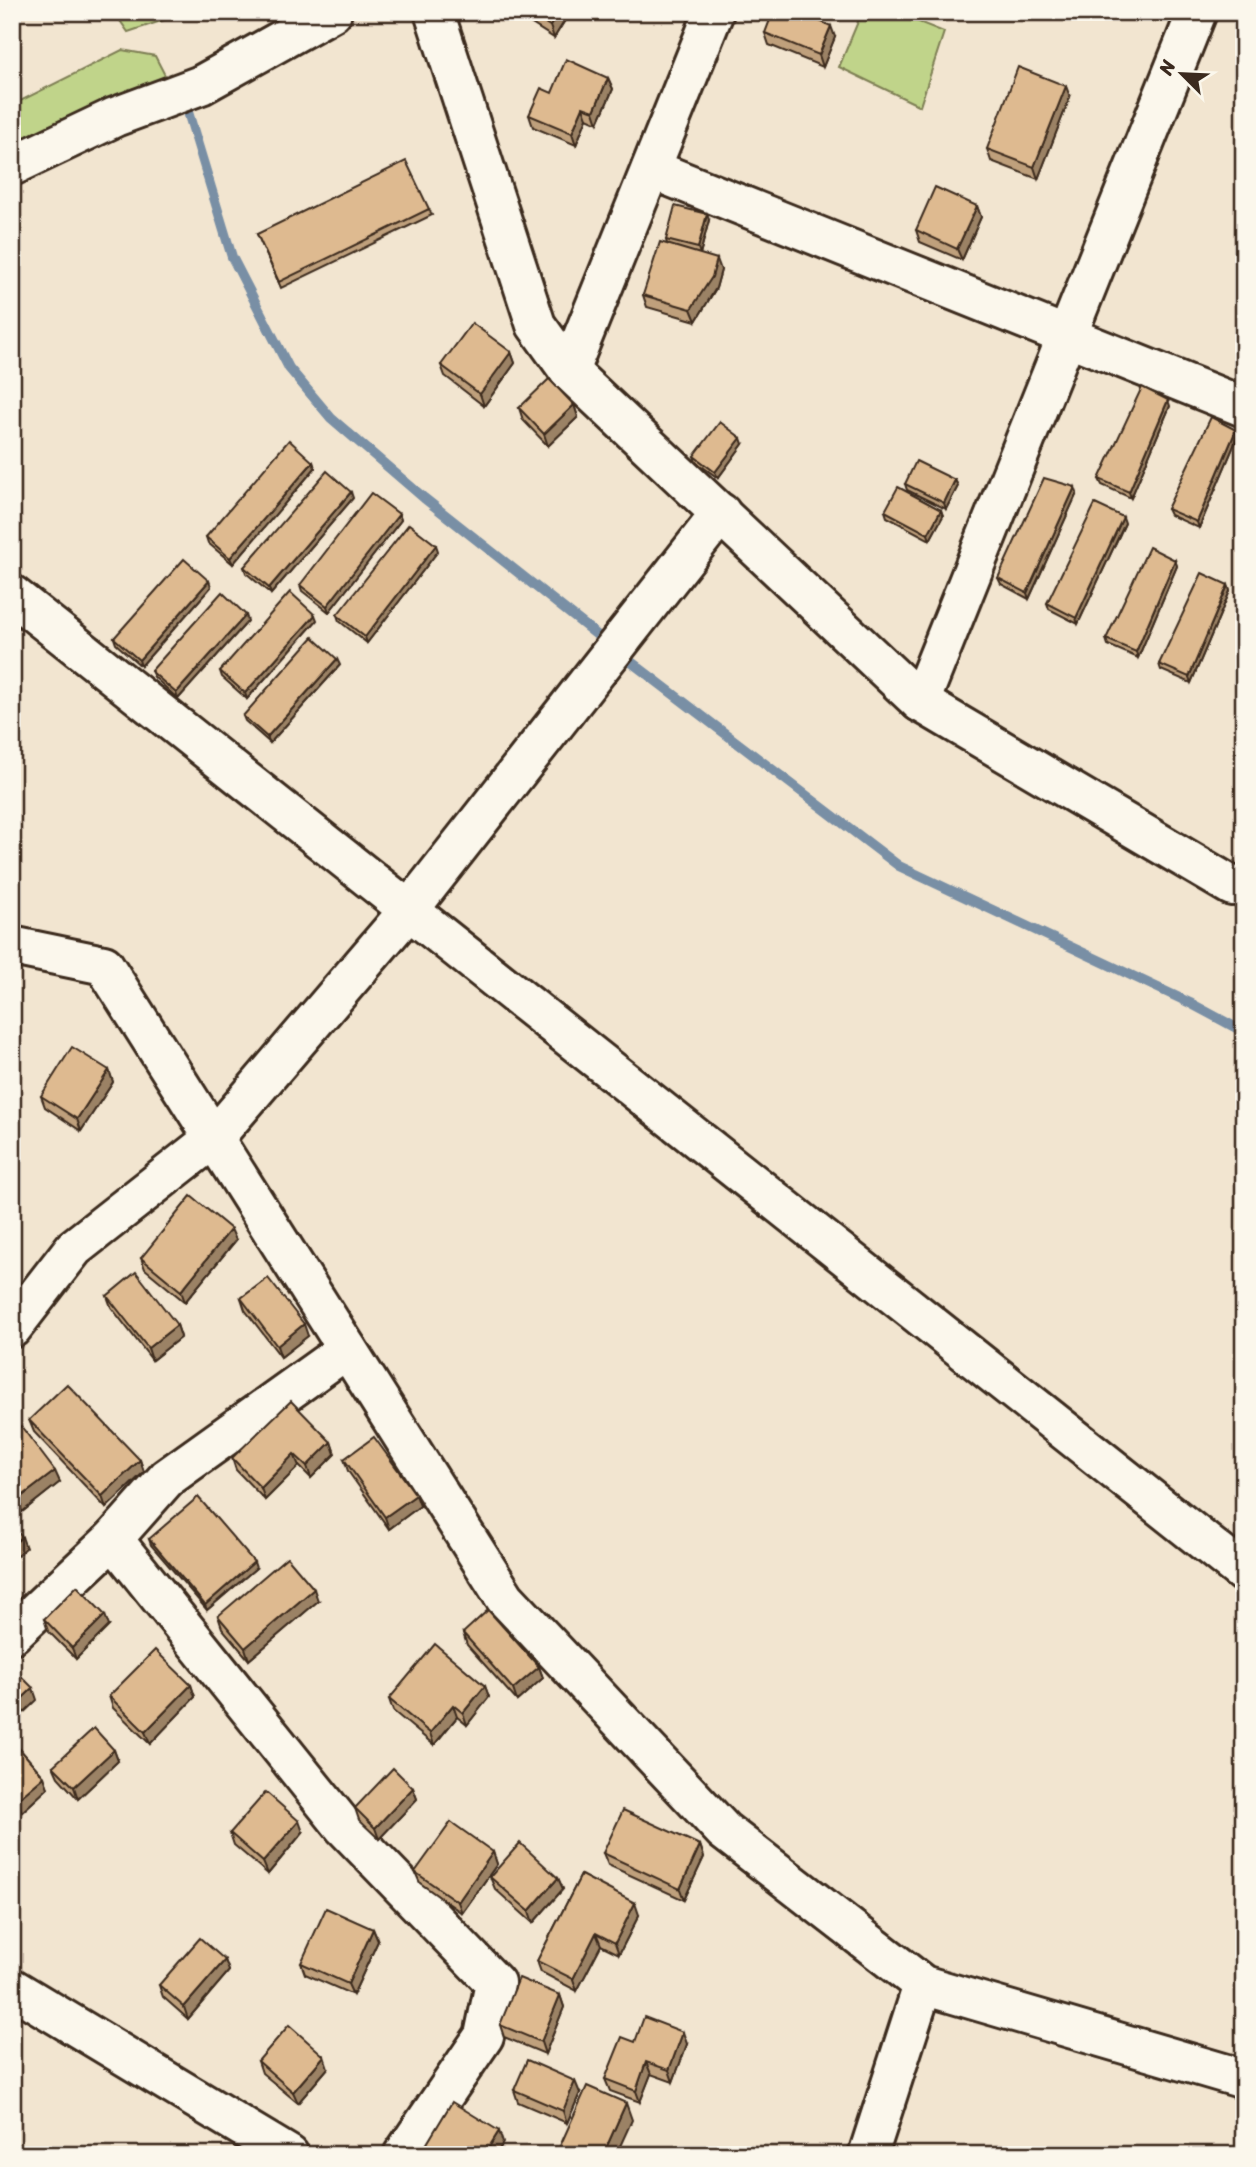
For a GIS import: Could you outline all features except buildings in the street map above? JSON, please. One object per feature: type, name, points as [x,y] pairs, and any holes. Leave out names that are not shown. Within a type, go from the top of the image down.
[{"type":"street","points":[[12,166],[115,117],[201,85],[332,12]]},
{"type":"street","points":[[434,12],[536,325],[569,371],[920,702],[1232,886]]},
{"type":"street","points":[[569,371],[714,12]]},
{"type":"street","points":[[920,702],[1197,12]]},
{"type":"street","points":[[651,169],[1244,407]]},
{"type":"street","points":[[12,1328],[74,1248],[214,1139],[409,910],[721,513]]},
{"type":"street","points":[[12,595],[1244,1573]]},
{"type":"street","points":[[12,946],[104,965],[505,1598],[724,1831],[923,1984],[1244,2079]]},
{"type":"street","points":[[12,1634],[113,1539],[167,1478],[347,1349]]},
{"type":"street","points":[[113,1539],[344,1827],[495,1983],[484,2036],[403,2155]]},
{"type":"street","points":[[868,2155],[923,1984]]},
{"type":"street","points":[[12,1988],[289,2155]]},
{"type":"green space","points":[[114,12],[188,12],[128,32]]},
{"type":"green space","points":[[862,12],[894,12],[944,32],[920,106],[839,67]]},
{"type":"green space","points":[[122,50],[155,56],[170,85],[12,151],[12,105]]},
{"type":"waterway","points":[[188,112],[232,257],[289,368],[331,418],[424,498],[626,658],[899,866],[1190,1003],[1244,1032]]}]
